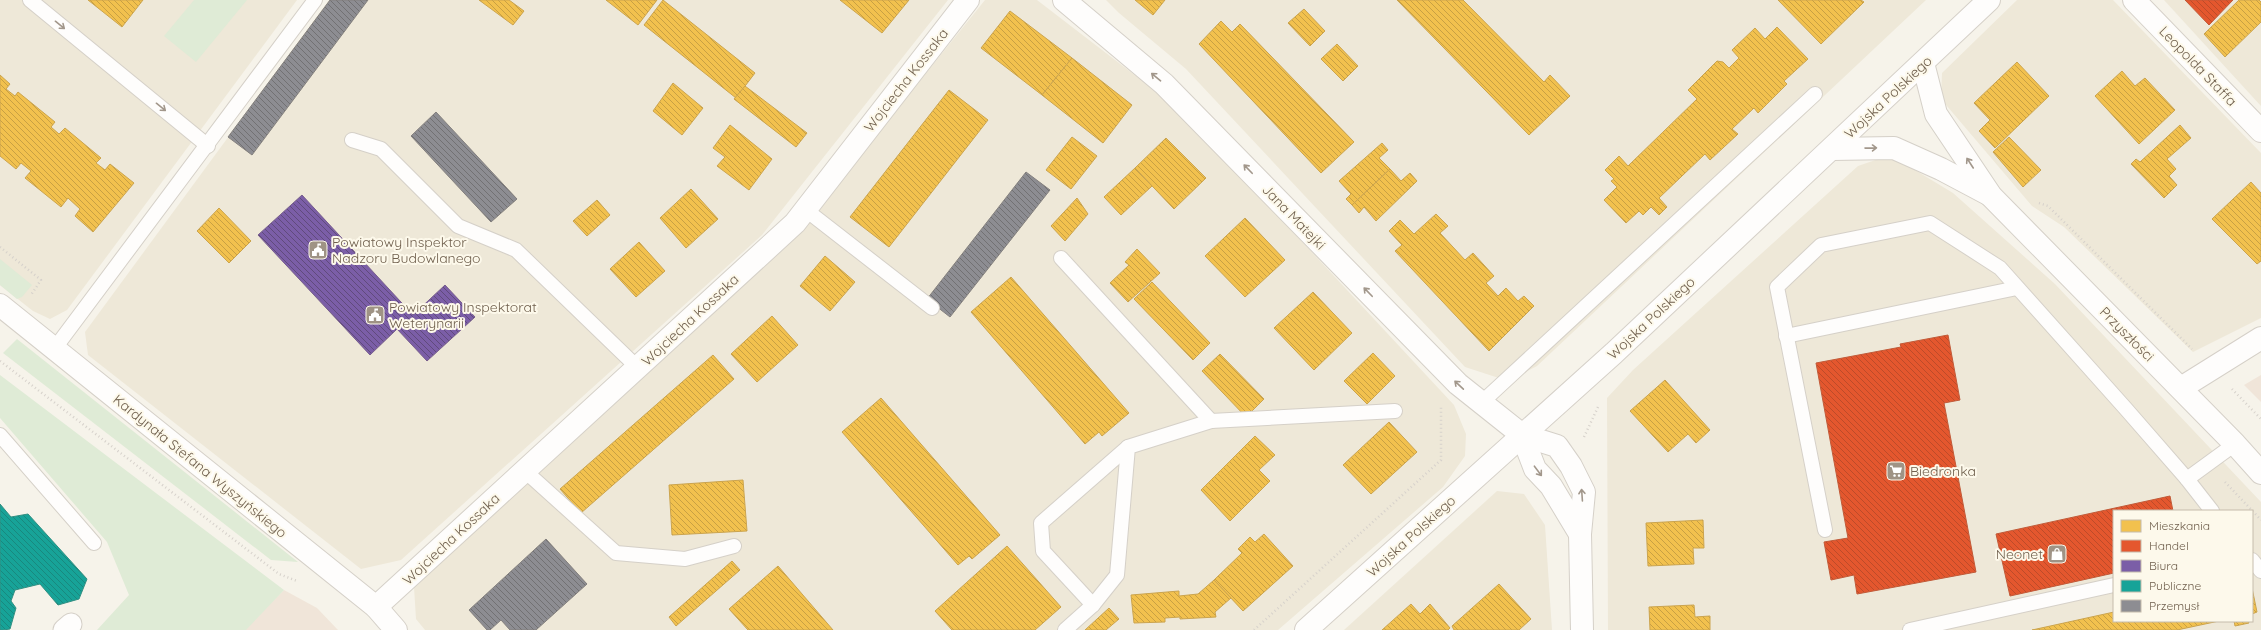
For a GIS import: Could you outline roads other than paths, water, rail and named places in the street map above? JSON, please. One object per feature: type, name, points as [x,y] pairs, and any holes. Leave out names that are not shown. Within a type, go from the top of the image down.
[{"type":"street","name":"Wojciecha Kossaka","points":[[376,608],[795,223],[968,0]]},
{"type":"street","name":"Jana Matejki","points":[[1064,0],[1164,84],[1458,384],[1480,404],[1522,435]]},
{"type":"street","name":"Wojska Polskiego","points":[[1306,630],[1614,353],[1989,0]]},
{"type":"street","name":"Leopolda Staffa","points":[[2134,0],[2261,131]]},
{"type":"street","name":"Przyszłości","points":[[1923,63],[1936,114],[1991,196],[2181,388],[2261,473]]},
{"type":"street","name":"Przyszłości","points":[[1832,149],[1894,148],[1941,169],[1991,196]]},
{"type":"street","name":"Kardynała Stefana Wyszyńskiego","points":[[0,305],[376,608],[396,630]]},
{"type":"street","points":[[2181,388],[2261,338]]},
{"type":"street","points":[[1522,435],[1535,469],[1551,486],[1580,534]]},
{"type":"street","points":[[1522,435],[1557,446],[1571,466],[1584,492],[1580,534],[1582,630]]},
{"type":"lane","points":[[30,0],[208,146]]},
{"type":"lane","points":[[55,348],[208,146],[315,0]]},
{"type":"lane","points":[[1480,404],[1815,94]]},
{"type":"lane","points":[[352,140],[381,149],[458,226],[516,250],[638,368]]},
{"type":"lane","points":[[806,210],[932,308]]},
{"type":"lane","points":[[1825,530],[1777,287],[1821,245],[1930,223],[2000,268],[2126,409],[2211,510]]},
{"type":"lane","points":[[1061,258],[1211,422]]},
{"type":"lane","points":[[1786,336],[2017,288]]},
{"type":"lane","points":[[1093,605],[1043,551],[1041,523],[1128,447],[1211,422],[1395,411]]},
{"type":"lane","points":[[0,435],[94,543]]},
{"type":"lane","points":[[2186,479],[2235,444]]},
{"type":"lane","points":[[1065,630],[1093,605],[1117,575],[1128,447]]},
{"type":"lane","points":[[525,471],[616,553],[685,559],[734,546]]},
{"type":"lane","points":[[2253,561],[2261,571]]},
{"type":"lane","points":[[1910,630],[2113,585]]},
{"type":"place","name":"Powiatowy Inspektor Nadzoru Budowlanego","points":[[318,250]]},
{"type":"place","name":"Powiatowy Inspektorat Weterynarii","points":[[375,315]]},
{"type":"place","name":"Biedronka","points":[[1896,471]]},
{"type":"place","name":"Neonet","points":[[2057,554]]}]
